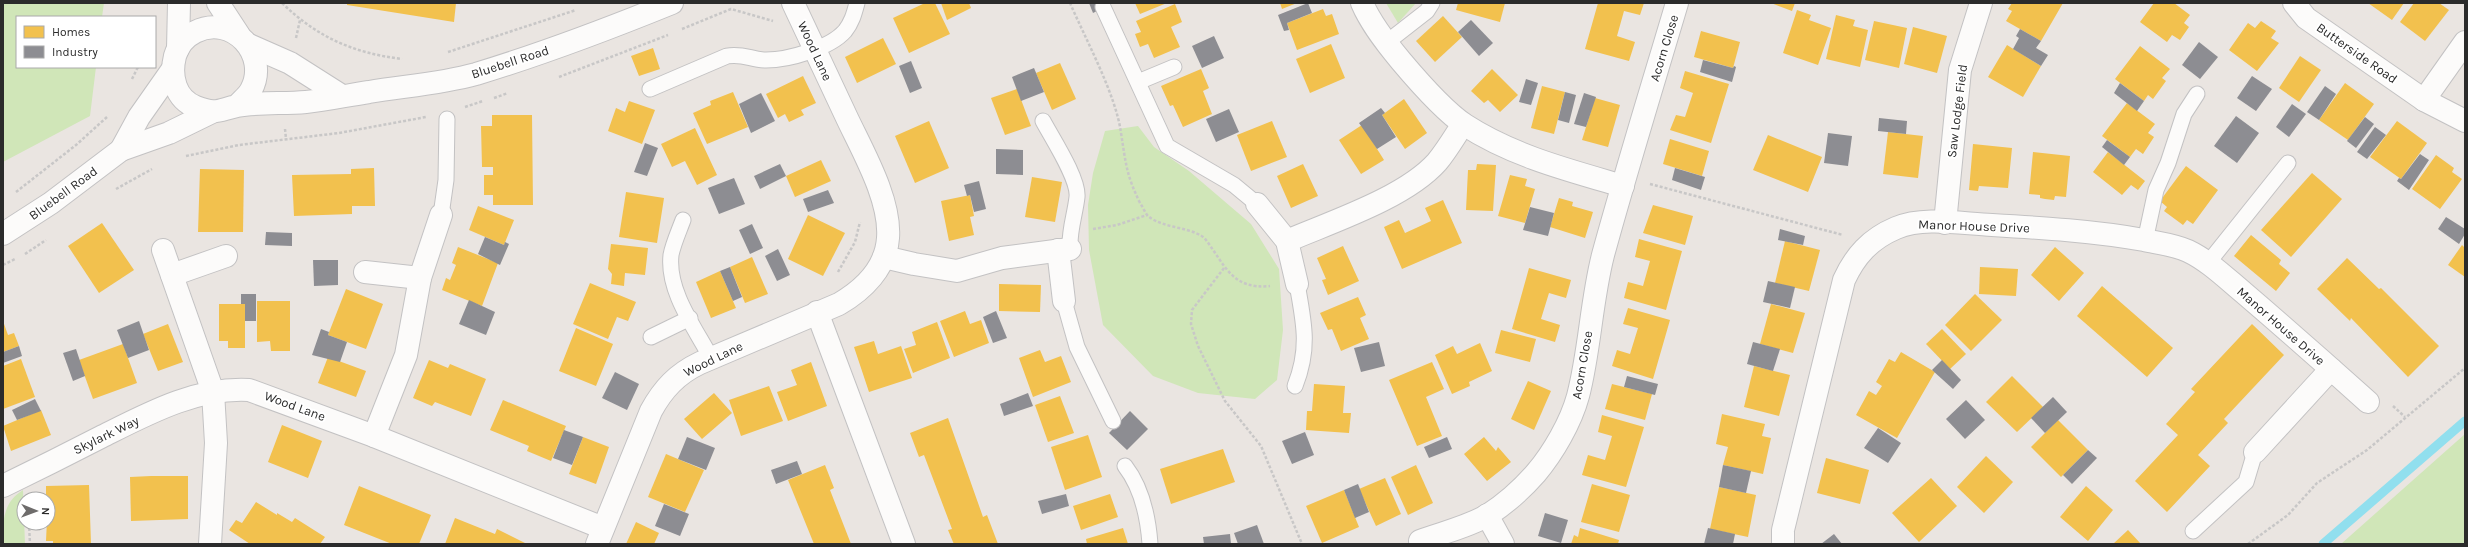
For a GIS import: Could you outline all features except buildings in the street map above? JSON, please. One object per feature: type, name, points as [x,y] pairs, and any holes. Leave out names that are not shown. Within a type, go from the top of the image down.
[{"type":"street","points":[[178,49],[179,3]]},
{"type":"street","points":[[218,3],[244,40]]},
{"type":"street","name":"Bluebell Road","points":[[172,70],[174,83],[181,96],[194,107],[212,112],[223,112],[237,106],[309,102],[342,96],[435,84],[474,74],[611,28],[672,3]]},
{"type":"street","points":[[1362,3],[1367,15],[1386,43],[1416,80],[1463,124],[1502,146],[1546,164],[1623,182]]},
{"type":"street","name":"Acorn Close","points":[[1416,542],[1487,515],[1517,493],[1536,473],[1554,448],[1573,411],[1581,380],[1592,306],[1623,182],[1678,3]]},
{"type":"street","name":"Saw Lodge Field","points":[[1945,223],[1960,70],[1981,3]]},
{"type":"street","name":"Butterside Road","points":[[2294,3],[2306,18],[2424,100],[2465,121]]},
{"type":"street","name":"Wood Lane","points":[[213,392],[229,389],[249,390],[374,436],[600,536],[651,411],[661,392],[680,374],[711,358],[855,294],[871,278],[884,257],[888,238],[886,214],[874,176],[796,10]]},
{"type":"street","name":"Bluebell Road","points":[[121,150],[138,117],[172,70],[178,49],[187,37],[196,31],[217,27],[297,67],[342,96]]},
{"type":"street","name":"Bluebell Road","points":[[237,106],[251,92],[256,78],[254,53],[244,40]]},
{"type":"street","points":[[2424,100],[2465,42]]},
{"type":"street","name":"Bluebell Road","points":[[3,234],[51,203],[121,150],[169,134],[212,112]]},
{"type":"street","points":[[1287,242],[1376,202],[1417,180],[1437,162],[1463,124]]},
{"type":"street","points":[[1257,204],[1287,242],[1297,284]]},
{"type":"street","points":[[374,436],[406,355],[420,278],[441,215]]},
{"type":"street","name":"Manor House Drive","points":[[1783,544],[1784,523],[1844,280],[1853,260],[1870,242],[1897,227],[1919,223],[1945,223],[2075,230],[2146,241],[2188,251],[2208,263],[2368,402]]},
{"type":"street","points":[[884,257],[914,264],[957,271],[1002,258],[1065,244],[1064,301]]},
{"type":"street","points":[[162,250],[213,392],[216,443],[210,544]]},
{"type":"street","points":[[172,275],[226,256]]},
{"type":"street","points":[[365,272],[420,278]]},
{"type":"street","points":[[817,312],[904,544]]},
{"type":"street","name":"Manor House Drive","points":[[2255,452],[2331,369]]},
{"type":"street","name":"Skylark Way","points":[[3,486],[147,415],[182,400],[213,392]]},
{"type":"street","points":[[1487,515],[1503,544]]},
{"type":"lane","points":[[650,89],[728,56],[740,54],[765,60],[785,58],[815,50],[844,32],[853,20],[857,3]]},
{"type":"lane","points":[[1386,43],[1427,11],[1432,3]]},
{"type":"lane","points":[[1103,7],[1167,146],[1234,186],[1257,204]]},
{"type":"lane","points":[[1138,82],[1174,67]]},
{"type":"lane","points":[[2146,241],[2156,190],[2184,114],[2197,94]]},
{"type":"lane","points":[[441,215],[446,180],[447,119]]},
{"type":"lane","points":[[1044,121],[1073,178],[1078,195],[1065,244]]},
{"type":"lane","points":[[2208,263],[2288,163]]},
{"type":"lane","points":[[682,220],[671,255],[672,273],[677,293],[711,358]]},
{"type":"lane","points":[[1295,386],[1302,368],[1306,336],[1297,284]]},
{"type":"lane","points":[[1064,301],[1077,346],[1113,421]]},
{"type":"lane","points":[[651,337],[690,318]]},
{"type":"lane","points":[[2194,531],[2246,482],[2255,452]]},
{"type":"lane","points":[[1125,466],[1135,479],[1144,502],[1150,544]]},
{"type":"path","points":[[282,3],[300,20],[334,43],[381,57],[410,59]]},
{"type":"path","points":[[1070,3],[1116,110],[1128,179],[1147,215],[1165,226],[1194,233],[1205,239],[1224,268],[1233,277],[1247,284],[1265,287],[1297,284]]},
{"type":"path","points":[[440,54],[579,9]]},
{"type":"path","points":[[676,32],[731,9],[783,24],[796,10]]},
{"type":"path","points":[[555,78],[669,34]]},
{"type":"path","points":[[128,86],[137,68]]},
{"type":"path","points":[[461,108],[511,93]]},
{"type":"path","points":[[10,196],[76,145],[109,115]]},
{"type":"path","points":[[181,157],[200,151],[339,132],[432,115]]},
{"type":"path","points":[[113,191],[154,168]]},
{"type":"path","points":[[1623,182],[1870,242]]},
{"type":"path","points":[[1065,244],[1147,215]]},
{"type":"path","points":[[834,276],[855,242],[862,217]]},
{"type":"path","points":[[3,265],[51,236]]},
{"type":"path","points":[[1224,268],[1192,310],[1191,324],[1198,346],[1225,401],[1261,446],[1302,544]]},
{"type":"path","points":[[2248,544],[2288,515],[2317,483],[2367,450],[2465,368]]},
{"type":"path","points":[[29,531],[30,544]]},
{"type":"green space","points":[[3,3],[104,3],[102,16],[16,16],[16,68],[96,68],[90,116],[3,162]]},
{"type":"green space","points":[[1386,3],[1416,3],[1398,23]]},
{"type":"green space","points":[[1138,126],[1154,147],[1189,171],[1251,224],[1279,269],[1283,330],[1277,380],[1255,399],[1198,393],[1153,376],[1103,325],[1089,250],[1088,205],[1093,173],[1105,131]]},
{"type":"green space","points":[[2465,434],[2465,544],[2341,544]]},
{"type":"green space","points":[[16,495],[16,531],[25,531],[25,544],[3,544],[5,514],[11,501]]},
{"type":"waterway","points":[[2323,544],[2465,421]]}]
